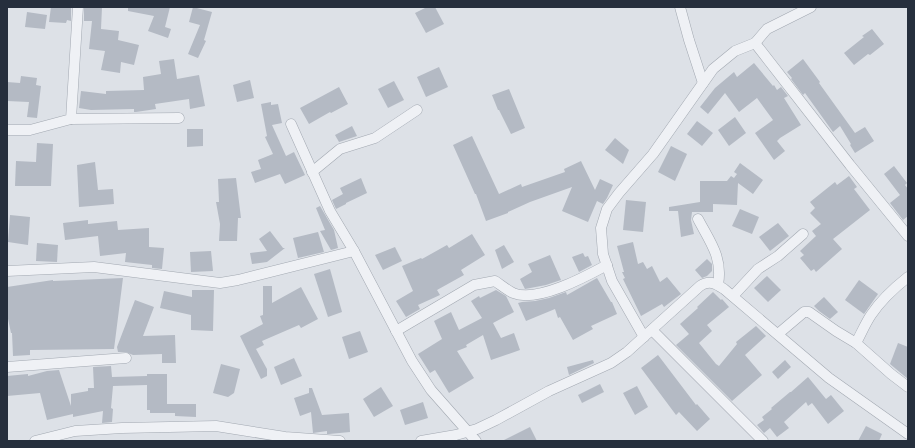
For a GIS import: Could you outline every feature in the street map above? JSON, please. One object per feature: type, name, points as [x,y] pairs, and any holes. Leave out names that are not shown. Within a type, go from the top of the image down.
[{"type":"street","points":[[71,119],[78,7]]},
{"type":"street","points":[[680,7],[703,83]]},
{"type":"street","points":[[644,337],[612,281],[602,254],[601,228],[607,210],[619,193],[654,154],[713,69],[735,51],[755,43],[767,29],[811,7]]},
{"type":"street","points":[[755,43],[908,236]]},
{"type":"street","points":[[312,172],[340,149],[375,138],[417,110]]},
{"type":"street","points":[[7,130],[30,130],[71,119],[179,118]]},
{"type":"street","points":[[291,124],[330,211],[354,251],[412,361],[431,390],[476,441]]},
{"type":"street","points":[[698,219],[718,257],[720,273],[718,285]]},
{"type":"street","points":[[732,296],[758,269],[778,256],[803,234]]},
{"type":"street","points":[[7,271],[94,267],[220,283],[238,280],[354,251]]},
{"type":"street","points":[[396,331],[474,285],[495,281],[514,293],[539,295],[583,278],[607,265]]},
{"type":"street","points":[[856,343],[870,316],[880,303],[908,277]]},
{"type":"street","points":[[421,441],[468,432],[496,420],[549,391],[611,363],[627,352],[703,284],[709,282],[718,285],[830,378],[908,434]]},
{"type":"street","points":[[778,334],[804,312],[809,312],[856,343],[890,374],[908,387]]},
{"type":"street","points":[[652,330],[763,441]]},
{"type":"street","points":[[7,367],[126,358]]},
{"type":"street","points":[[35,441],[75,431],[122,428],[216,426],[285,437],[335,441]]},
{"type":"building","points":[[51,7],[71,7],[71,21],[67,20],[66,23],[49,22]]},
{"type":"building","points":[[84,7],[102,7],[101,29],[119,31],[118,40],[139,45],[134,65],[121,62],[120,73],[101,70],[105,51],[89,49],[92,21],[84,21]]},
{"type":"building","points":[[128,7],[170,7],[165,27],[171,29],[168,38],[148,31],[154,16],[128,11]]},
{"type":"building","points":[[193,7],[212,12],[204,40],[206,41],[198,58],[188,54],[200,25],[189,22]]},
{"type":"building","points":[[427,7],[435,7],[444,24],[426,33],[415,13]]},
{"type":"building","points":[[27,12],[47,15],[45,29],[25,27]]},
{"type":"building","points":[[872,29],[884,44],[854,65],[844,53]]},
{"type":"building","points":[[174,59],[177,79],[199,75],[205,106],[190,109],[189,99],[155,104],[156,109],[136,112],[134,112],[134,109],[91,110],[79,108],[81,91],[106,94],[106,91],[144,90],[143,77],[161,74],[159,61]]},
{"type":"building","points":[[803,59],[855,133],[865,127],[874,141],[855,153],[840,126],[833,132],[805,93],[803,95],[787,72]]},
{"type":"building","points":[[754,63],[777,90],[781,87],[788,96],[784,98],[801,125],[777,141],[785,151],[774,160],[755,133],[773,120],[757,98],[739,112],[725,93],[708,114],[700,107],[715,88],[734,72],[737,77]]},
{"type":"building","points":[[439,67],[448,87],[426,97],[417,77]]},
{"type":"building","points":[[21,76],[37,78],[36,85],[41,86],[37,118],[27,117],[29,102],[7,101],[7,82],[20,83]]},
{"type":"building","points":[[250,80],[254,98],[237,102],[233,85]]},
{"type":"building","points":[[394,81],[404,100],[388,108],[378,89]]},
{"type":"building","points":[[339,87],[348,104],[309,124],[300,108]]},
{"type":"building","points":[[509,89],[525,128],[511,134],[492,95]]},
{"type":"building","points":[[271,102],[271,105],[278,104],[282,123],[272,125],[286,156],[294,152],[305,175],[285,184],[280,174],[255,183],[251,172],[261,169],[258,160],[273,154],[265,137],[267,136],[261,104]]},
{"type":"building","points":[[735,117],[746,133],[729,146],[718,130]]},
{"type":"building","points":[[697,121],[713,133],[702,146],[687,134]]},
{"type":"building","points":[[352,126],[357,136],[339,142],[335,135]]},
{"type":"building","points":[[187,129],[203,129],[203,146],[187,147]]},
{"type":"building","points":[[472,136],[499,194],[521,184],[522,187],[565,172],[564,169],[581,161],[595,190],[600,179],[613,185],[603,204],[597,201],[588,222],[562,211],[572,187],[530,202],[508,213],[486,221],[476,194],[453,145]]},
{"type":"building","points":[[615,138],[629,150],[623,164],[605,150]]},
{"type":"building","points":[[37,143],[53,144],[51,186],[15,186],[16,161],[36,162]]},
{"type":"building","points":[[671,146],[687,154],[675,181],[658,172]]},
{"type":"building","points":[[95,162],[98,190],[113,189],[114,204],[79,207],[77,165]]},
{"type":"building","points":[[740,163],[763,180],[753,194],[738,183],[737,205],[713,204],[713,212],[692,212],[691,220],[694,234],[681,237],[678,211],[669,211],[669,207],[700,202],[700,181],[727,181],[731,176],[734,178],[737,174],[734,172]]},
{"type":"building","points":[[894,166],[907,183],[905,185],[908,189],[908,216],[903,220],[890,203],[900,195],[884,174]]},
{"type":"building","points":[[849,176],[857,187],[854,189],[870,210],[833,239],[842,249],[816,272],[814,269],[811,271],[800,258],[804,255],[800,251],[816,236],[812,231],[821,224],[810,213],[815,208],[810,202],[835,182],[837,185]]},
{"type":"building","points":[[236,178],[241,218],[238,218],[237,241],[219,241],[220,224],[216,202],[219,202],[218,179]]},
{"type":"building","points":[[361,178],[367,193],[336,209],[332,200],[343,194],[340,188]]},
{"type":"building","points":[[626,200],[646,202],[643,232],[623,230]]},
{"type":"building","points":[[320,206],[334,230],[338,248],[331,250],[320,231],[325,230],[316,208]]},
{"type":"building","points":[[740,209],[759,217],[752,234],[732,226]]},
{"type":"building","points":[[10,215],[30,217],[28,245],[8,242]]},
{"type":"building","points":[[88,220],[88,224],[117,221],[118,230],[149,228],[149,247],[164,248],[162,269],[152,268],[152,265],[125,262],[126,253],[100,256],[98,236],[65,240],[63,223]]},
{"type":"building","points":[[778,223],[789,236],[770,251],[759,237]]},
{"type":"building","points":[[270,231],[283,248],[285,248],[267,262],[252,264],[250,253],[267,251],[259,239]]},
{"type":"building","points":[[318,232],[324,252],[298,258],[293,238]]},
{"type":"building","points":[[472,234],[485,255],[461,270],[464,275],[437,290],[440,295],[418,305],[420,309],[406,317],[396,301],[413,291],[402,266],[421,258],[422,259],[447,245],[449,248]]},
{"type":"building","points":[[633,242],[638,264],[643,262],[647,269],[652,266],[660,282],[667,277],[681,294],[664,307],[662,304],[641,316],[623,279],[625,278],[622,272],[624,272],[617,246]]},
{"type":"building","points":[[37,243],[58,245],[57,262],[36,261]]},
{"type":"building","points":[[504,245],[514,262],[502,269],[495,250]]},
{"type":"building","points":[[395,247],[402,261],[383,270],[375,255]]},
{"type":"building","points":[[211,251],[213,271],[191,272],[190,252]]},
{"type":"building","points":[[583,253],[585,257],[588,256],[592,265],[579,272],[572,257]]},
{"type":"building","points":[[550,255],[561,280],[546,285],[525,289],[520,279],[532,272],[528,264]]},
{"type":"building","points":[[707,259],[712,264],[712,271],[707,276],[702,278],[695,270]]},
{"type":"building","points":[[330,269],[342,312],[328,317],[314,274]]},
{"type":"building","points":[[767,276],[781,290],[768,302],[754,288]]},
{"type":"building","points":[[123,278],[114,349],[30,350],[30,355],[13,356],[12,333],[7,314],[7,287],[53,280]]},
{"type":"building","points":[[597,278],[612,302],[617,314],[591,326],[593,329],[573,340],[560,317],[558,318],[555,309],[526,321],[518,303],[549,298],[566,292],[567,295]]},
{"type":"building","points":[[859,280],[878,294],[864,314],[845,300]]},
{"type":"building","points":[[263,286],[272,286],[272,303],[301,287],[318,319],[301,328],[299,325],[262,341],[264,345],[256,349],[267,369],[267,376],[261,379],[240,336],[263,324],[260,316],[263,315]]},
{"type":"building","points":[[192,290],[214,290],[213,331],[191,330],[191,315],[160,308],[164,291],[192,297]]},
{"type":"building","points":[[496,290],[506,296],[514,312],[493,323],[501,338],[514,333],[520,350],[491,360],[483,335],[466,345],[467,347],[457,351],[474,378],[449,393],[435,370],[430,373],[418,354],[442,339],[434,321],[451,312],[459,330],[482,318],[471,301],[479,296],[480,298]]},
{"type":"building","points":[[713,292],[729,307],[707,325],[712,331],[699,343],[716,364],[719,366],[737,344],[736,342],[756,326],[766,336],[745,355],[762,375],[732,401],[676,345],[689,334],[680,324]]},
{"type":"building","points":[[824,297],[838,312],[830,319],[814,306]]},
{"type":"building","points":[[135,300],[154,307],[143,336],[175,335],[176,363],[162,363],[162,354],[133,355],[126,352],[118,352],[117,347]]},
{"type":"building","points":[[360,331],[368,352],[349,359],[342,337]]},
{"type":"building","points":[[898,343],[908,347],[908,379],[890,364]]},
{"type":"building","points":[[658,355],[696,405],[697,404],[710,419],[697,431],[679,412],[676,415],[641,368]]},
{"type":"building","points":[[294,358],[302,376],[281,385],[274,367]]},
{"type":"building","points":[[593,360],[594,363],[569,375],[567,367]]},
{"type":"building","points":[[785,360],[791,367],[778,379],[772,372]]},
{"type":"building","points":[[221,364],[240,369],[234,393],[228,397],[213,393]]},
{"type":"building","points":[[111,366],[112,377],[167,374],[167,404],[196,404],[196,417],[175,416],[175,413],[150,413],[150,410],[147,410],[147,385],[113,386],[111,408],[113,409],[112,422],[102,423],[103,411],[73,417],[73,414],[47,420],[40,393],[7,396],[7,376],[28,374],[28,376],[47,371],[59,370],[71,406],[71,394],[88,391],[88,388],[94,388],[93,367]]},
{"type":"building","points":[[808,377],[826,399],[831,395],[844,411],[828,424],[812,403],[808,406],[806,402],[784,422],[789,428],[777,437],[770,428],[764,433],[757,425],[764,420],[762,417]]},
{"type":"building","points":[[600,384],[604,392],[582,403],[578,395]]},
{"type":"building","points":[[637,386],[648,407],[635,415],[623,393]]},
{"type":"building","points":[[381,387],[393,406],[374,417],[363,399]]},
{"type":"building","points":[[309,388],[312,388],[322,415],[349,413],[350,432],[327,434],[327,431],[313,433],[311,412],[300,416],[294,398],[309,393]]},
{"type":"building","points":[[423,402],[428,418],[405,425],[400,410]]},
{"type":"building","points":[[866,426],[882,434],[879,441],[858,441]]},
{"type":"building","points":[[530,427],[537,441],[502,441]]}]
